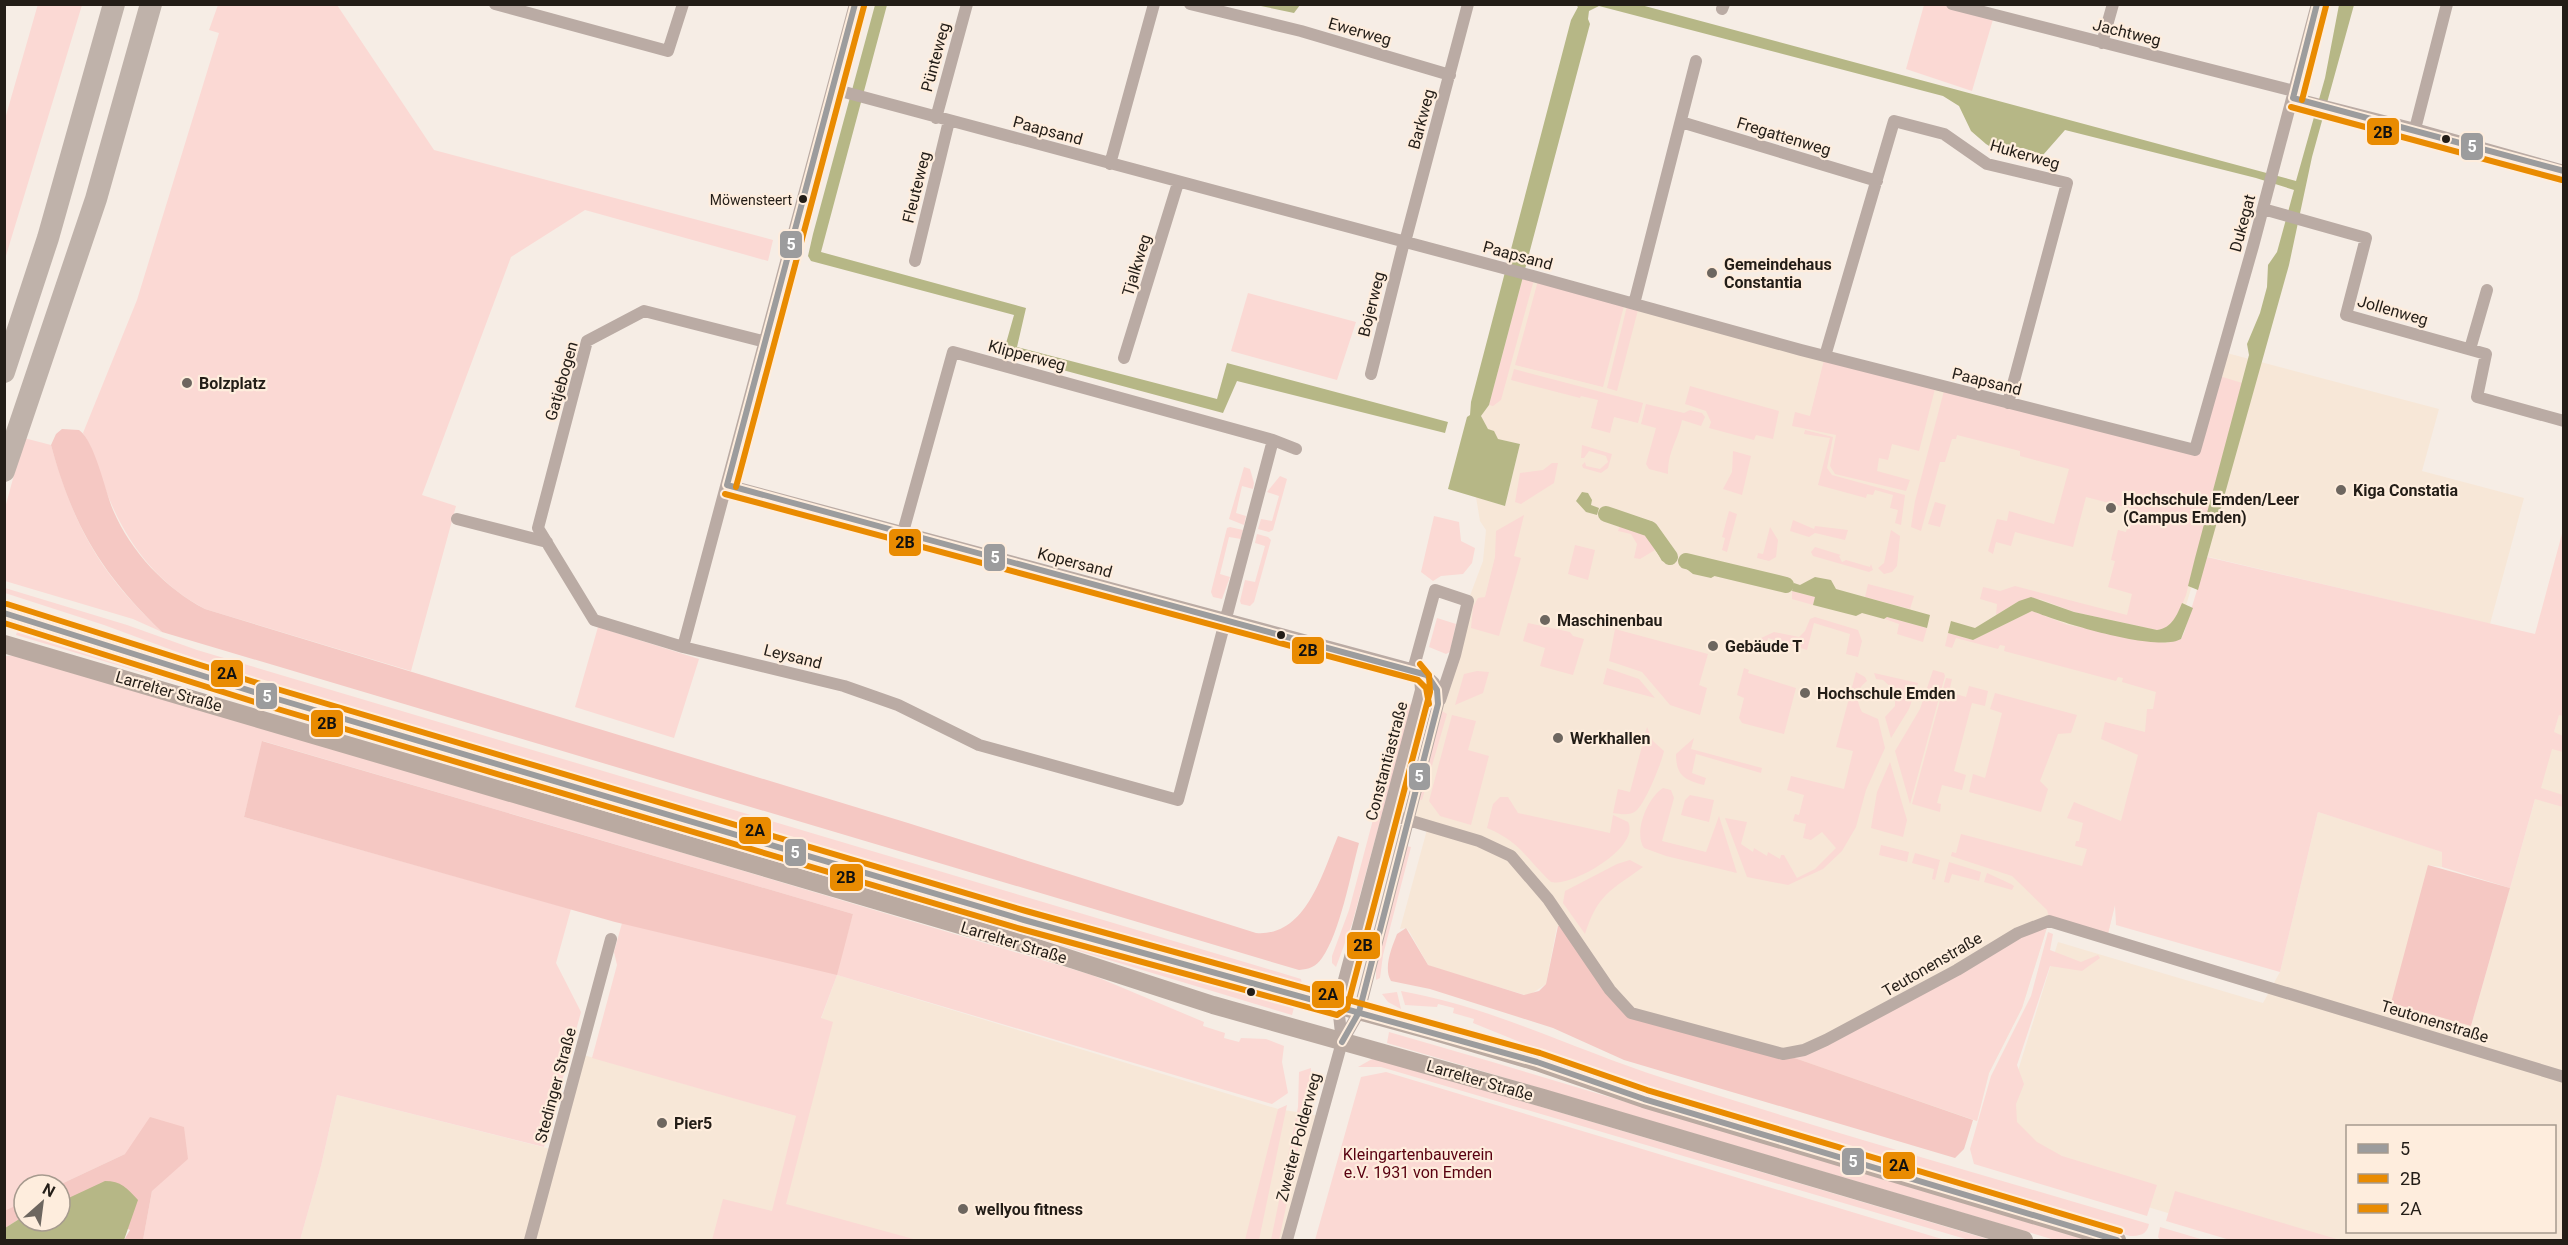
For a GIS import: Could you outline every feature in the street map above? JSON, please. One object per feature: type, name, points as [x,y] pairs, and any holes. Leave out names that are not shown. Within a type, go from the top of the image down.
[{"type":"highway","points":[[4,372],[48,237],[114,4]]},
{"type":"highway","points":[[4,471],[96,199],[151,4]]},
{"type":"street","points":[[495,4],[668,51],[683,4]]},
{"type":"street","points":[[683,647],[855,4]]},
{"type":"street","name":"Pünteweg","points":[[936,118],[967,4]]},
{"type":"street","points":[[1110,164],[1154,4]]},
{"type":"street","name":"Ewerweg","points":[[1190,4],[1301,31],[1450,75]]},
{"type":"street","name":"Barkweg","points":[[1404,242],[1468,4]]},
{"type":"street","name":"Jachtweg","points":[[1952,4],[2294,94],[2313,103],[2564,171]]},
{"type":"street","points":[[2102,43],[2113,4]]},
{"type":"street","name":"Dukegat","points":[[2195,450],[2267,196],[2317,4]]},
{"type":"street","points":[[2415,129],[2447,4]]},
{"type":"street","points":[[1634,304],[1696,61]]},
{"type":"street","name":"Paapsand","points":[[833,89],[1178,183],[1524,273],[1825,356],[2195,450]]},
{"type":"street","name":"Fleuteweg","points":[[915,261],[949,121]]},
{"type":"street","name":"Hukerweg","points":[[1825,356],[1894,121],[1944,134],[1987,164],[2067,183],[2008,403]]},
{"type":"street","name":"Fregattenweg","points":[[1681,122],[1877,182]]},
{"type":"street","name":"Tjalkweg","points":[[1124,358],[1178,183]]},
{"type":"street","name":"Jollenweg","points":[[2263,209],[2366,238],[2346,315],[2470,349]]},
{"type":"street","name":"Bojerweg","points":[[1371,374],[1404,242]]},
{"type":"street","points":[[2487,291],[2470,349],[2486,354],[2477,397],[2564,421]]},
{"type":"street","name":"Gatjebogen","points":[[627,630],[594,620],[538,528],[587,341],[644,310],[766,342]]},
{"type":"street","name":"Klipperweg","points":[[903,532],[953,352],[1273,440],[1296,449]]},
{"type":"street","points":[[1227,619],[1273,440]]},
{"type":"street","name":"Kopersand","points":[[728,485],[1413,670]]},
{"type":"street","points":[[457,519],[547,542]]},
{"type":"street","points":[[1359,1012],[1438,704],[1454,659],[1468,601],[1435,590],[1413,670],[1430,678],[1437,690],[1438,704]]},
{"type":"street","name":"Larrelter Straße","points":[[4,613],[267,696],[1024,920],[1453,1037],[1644,1100],[2117,1240]]},
{"type":"street","name":"Leysand","points":[[627,630],[683,647],[844,686],[898,705],[979,745],[1178,800],[1227,619]]},
{"type":"street","name":"Larrelter Straße","points":[[4,644],[1020,943],[1213,1005],[1543,1098],[2024,1240]]},
{"type":"street","name":"Constantiastraße","points":[[1338,1006],[1421,690],[1419,678],[1413,670]]},
{"type":"street","name":"Teutonenstraße","points":[[1388,814],[1498,847],[1510,856],[1547,897],[1610,990],[1631,1013],[1783,1054],[1804,1050],[1844,1031],[2018,933],[2049,921],[2564,1077]]},
{"type":"street","name":"Stedinger Straße","points":[[530,1240],[611,939]]},
{"type":"street","name":"Zweiter Polderweg","points":[[1338,1006],[1342,1042]]},
{"type":"street","name":"Zweiter Polderweg","points":[[1287,1240],[1342,1042],[1359,1012]]},
{"type":"shaded area","points":[[875,5],[887,5],[821,252],[1026,308],[1017,347],[1217,399],[1227,363],[1448,422],[1445,433],[1237,381],[1223,413],[1003,354],[1014,315],[811,261],[808,256],[813,234]]},
{"type":"shaded area","points":[[1256,5],[1300,5],[1294,13]]},
{"type":"shaded area","points":[[1576,5],[1641,5],[2296,181],[2325,78],[2339,5],[2354,5],[2312,157],[2289,265],[2198,590],[2188,586],[2249,355],[2247,344],[2260,313],[2267,287],[2268,265],[2277,252],[2294,190],[2256,178],[2065,130],[2043,155],[2023,148],[1994,149],[1971,131],[1959,106],[1943,96],[1599,6],[1589,11],[1590,24],[1489,405],[1481,416],[1488,429],[1494,431],[1498,439],[1520,444],[1505,506],[1448,489],[1467,417],[1470,415],[1471,402],[1571,20],[1578,7]]},
{"type":"shaded area","name":"Hochschule Emden","points":[[1524,273],[2195,450],[2223,352],[2439,409],[2422,471],[2524,498],[2490,624],[2201,555],[2182,619],[2107,938],[2049,921],[2022,1008],[1989,1073],[1977,1121],[1827,1070],[1636,1016],[1557,926],[1546,984],[1531,994],[1525,995],[1435,968],[1428,965],[1409,931],[1406,928],[1400,929],[1428,826],[1409,820],[1468,601],[1483,561],[1486,530],[1480,521],[1476,497],[1505,506],[1520,444],[1498,439],[1481,417]]},
{"type":"shaded area","points":[[62,429],[79,430],[90,444],[113,510],[139,554],[176,591],[205,609],[908,823],[1256,933],[1273,932],[1288,925],[1300,914],[1318,884],[1338,836],[1359,843],[1334,934],[1320,961],[1312,967],[1299,970],[162,632],[106,568],[80,524],[69,500],[51,445],[56,434]]},
{"type":"shaded area","points":[[1582,492],[1588,493],[1592,500],[1591,505],[1599,508],[1597,515],[1586,512],[1576,501]]},
{"type":"shaded area","points":[[1623,513],[1653,522],[1672,550],[1668,563],[1662,561],[1643,528],[1621,522]]},
{"type":"shaded area","points":[[1687,554],[1743,569],[1741,578],[1720,573],[1711,578],[1693,574],[1684,567]]},
{"type":"shaded area","points":[[1754,571],[1788,581],[1785,589],[1752,580]]},
{"type":"shaded area","points":[[1815,577],[1831,580],[1836,589],[1930,615],[1927,628],[1887,617],[1884,619],[1862,613],[1856,616],[1813,605],[1815,597],[1792,591],[1794,583],[1800,585]]},
{"type":"shaded area","points":[[2031,597],[2074,612],[2157,630],[2170,624],[2182,603],[2193,608],[2181,639],[2169,642],[2152,642],[2108,634],[2032,611],[1973,640],[1948,633],[1951,621],[1975,628],[2019,601]]},
{"type":"shaded area","points":[[2563,700],[2563,1240],[2257,1240],[2062,1181],[1993,1151],[2058,942],[2263,1003],[2280,972],[2318,812],[2443,852],[2442,867],[2428,865],[2471,1026]]},
{"type":"shaded area","points":[[262,741],[853,914],[837,975],[615,922],[244,817]]},
{"type":"shaded area","points":[[2428,865],[2510,888],[2471,1026],[2391,1003]]},
{"type":"shaded area","points":[[1565,925],[1622,1006],[1783,1054],[1973,1120],[1964,1149],[1955,1158],[1624,1060],[1553,1028],[1430,989],[1391,981],[1389,976],[1388,964],[1393,945],[1397,934],[1406,928],[1428,965],[1524,995],[1539,991],[1546,984],[1558,926]]},
{"type":"shaded area","points":[[837,975],[1278,1109],[1321,1116],[1287,1240],[300,1240],[321,1166],[337,1095],[554,1150],[580,1054],[796,1116],[821,1019]]},
{"type":"shaded area","points":[[150,1117],[184,1127],[188,1159],[152,1191],[143,1240],[124,1240],[130,1230],[72,1201],[72,1179],[125,1154]]},
{"type":"shaded area","points":[[105,1181],[123,1186],[138,1200],[124,1240],[5,1240],[5,1228],[12,1224],[12,1233],[72,1233],[72,1196]]},
{"type":"shaded area","points":[[12,1207],[12,1224],[5,1228],[4,1211]]},
{"type":"green space","points":[[38,4],[82,5],[5,259],[5,119]]},
{"type":"green space","points":[[218,5],[337,5],[434,150],[773,240],[768,261],[585,210],[511,257],[422,495],[456,506],[411,671],[205,609],[187,598],[157,573],[132,542],[113,507],[83,433],[137,300],[219,33],[209,30]]},
{"type":"green space","points":[[1924,5],[1952,5],[1994,16],[1972,91],[1906,69]]},
{"type":"green space","points":[[1524,273],[1535,276],[1501,400],[1493,406],[1489,405]]},
{"type":"green space","points":[[1539,277],[1625,302],[1603,387],[1515,365]]},
{"type":"green space","points":[[1248,293],[1356,322],[1337,380],[1231,351]]},
{"type":"green space","points":[[1628,302],[1639,306],[1617,391],[1607,388]]},
{"type":"green space","points":[[1825,356],[1936,385],[1919,451],[1892,444],[1888,460],[1879,458],[1877,471],[1910,480],[1906,491],[1835,474],[1830,466],[1836,435],[1792,426],[1795,412],[1810,416]]},
{"type":"green space","points":[[1514,369],[1643,403],[1638,423],[1614,417],[1610,433],[1591,428],[1598,400],[1581,396],[1580,398],[1511,380]]},
{"type":"green space","points":[[2216,375],[2242,383],[2186,595],[2179,612],[2168,626],[2157,630],[2074,612],[2040,599],[2019,601],[1996,615],[1997,604],[1980,599],[1983,587],[2000,591],[2015,586],[2127,615],[2132,594],[2108,587],[2115,561],[2111,560],[2118,530],[2126,532],[2132,509],[2086,497],[2073,547],[2015,532],[2011,546],[1996,542],[1993,554],[1988,551],[1997,519],[2007,521],[2009,511],[2054,524],[2069,469],[2020,456],[2020,451],[1957,435],[1956,439],[1952,439],[1945,462],[1940,462],[1921,531],[1911,527],[1915,501],[1945,387],[2195,450]]},
{"type":"green space","points":[[1690,386],[1779,411],[1773,439],[1756,435],[1754,440],[1709,428],[1711,422],[1706,411],[1685,404]]},
{"type":"green space","points":[[1646,404],[1684,413],[1690,410],[1702,413],[1705,417],[1701,426],[1682,420],[1669,459],[1668,474],[1649,469],[1646,464],[1656,428],[1641,424]]},
{"type":"green space","points":[[1805,430],[1833,437],[1827,468],[1832,475],[1905,495],[1901,525],[1895,523],[1898,510],[1890,508],[1893,495],[1875,490],[1873,495],[1867,494],[1866,498],[1818,485],[1830,438],[1804,434]]},
{"type":"green space","points":[[24,438],[51,445],[70,501],[92,548],[121,589],[162,632],[133,619],[5,581],[5,508]]},
{"type":"green space","points":[[1582,445],[1612,454],[1608,468],[1601,473],[1583,468],[1582,465],[1585,462],[1586,466],[1600,469],[1608,462],[1606,456],[1589,451],[1584,458],[1581,458]]},
{"type":"green space","points":[[1733,451],[1751,456],[1742,495],[1723,489],[1732,472]]},
{"type":"green space","points":[[1552,463],[1558,463],[1554,483],[1521,504],[1515,502],[1520,473],[1543,470]]},
{"type":"green space","points":[[1244,467],[1250,469],[1254,483],[1253,489],[1242,486],[1236,513],[1246,516],[1244,525],[1229,519]]},
{"type":"green space","points":[[1280,476],[1287,479],[1273,530],[1269,532],[1258,529],[1261,519],[1272,521],[1279,496],[1267,492]]},
{"type":"green space","points":[[1935,502],[1946,505],[1940,527],[1928,524]]},
{"type":"green space","points":[[1729,511],[1737,514],[1727,552],[1722,550],[1725,538],[1722,537]]},
{"type":"green space","points":[[1524,515],[1514,556],[1521,558],[1499,636],[1471,628],[1473,607],[1478,598],[1485,597],[1495,557],[1496,531]]},
{"type":"green space","points":[[1434,516],[1459,522],[1461,541],[1475,548],[1472,563],[1463,574],[1441,576],[1433,581],[1421,572]]},
{"type":"green space","points":[[1793,520],[1814,529],[1815,526],[1848,530],[1845,540],[1815,533],[1809,537],[1790,531]]},
{"type":"green space","points":[[1621,522],[1643,528],[1655,550],[1640,559],[1634,558],[1637,544],[1631,534],[1618,531]]},
{"type":"green space","points":[[1770,527],[1778,540],[1776,557],[1769,561],[1757,558],[1758,553],[1763,554]]},
{"type":"green space","points":[[1227,528],[1243,530],[1241,539],[1229,537],[1220,574],[1230,577],[1222,599],[1213,597],[1211,592]]},
{"type":"green space","points":[[1891,530],[1900,536],[1897,566],[1892,572],[1884,574],[1878,568],[1884,563]]},
{"type":"green space","points":[[2563,530],[2563,716],[2559,715],[2554,732],[2563,736],[2563,752],[2552,749],[2541,788],[2563,795],[2563,807],[2535,799],[2510,888],[2442,867],[2442,852],[2318,812],[2280,972],[2116,925],[2115,905],[2107,938],[2049,921],[2022,1008],[1989,1073],[1977,1121],[1783,1054],[1794,1053],[2049,917],[2047,910],[2012,876],[1951,856],[1952,852],[1956,853],[1961,834],[2082,866],[2087,849],[2075,846],[2076,841],[2079,841],[2083,823],[2067,818],[2074,802],[2121,821],[2138,755],[2101,739],[2105,722],[2145,732],[2147,709],[2153,709],[2156,692],[2122,682],[2123,678],[2118,677],[2116,681],[2004,651],[2005,646],[2000,645],[1998,649],[1956,638],[1952,648],[1945,646],[1948,633],[1973,640],[2032,611],[2068,625],[2166,643],[2181,639],[2207,557],[2535,634]]},
{"type":"green space","points":[[1257,534],[1271,540],[1254,602],[1250,606],[1241,604],[1240,601],[1245,580],[1255,582],[1265,546],[1255,543]]},
{"type":"green space","points":[[1575,545],[1595,550],[1588,580],[1568,574]]},
{"type":"green space","points":[[1815,547],[1841,555],[1839,556],[1842,562],[1846,560],[1870,567],[1871,564],[1873,570],[1869,572],[1813,556],[1811,552]]},
{"type":"green space","points":[[1868,584],[1914,596],[1910,609],[1865,597]]},
{"type":"green space","points":[[5,588],[127,625],[197,650],[1301,979],[1302,984],[1293,984],[982,899],[291,694],[104,625],[5,593]]},
{"type":"green space","points":[[1792,591],[1815,597],[1813,605],[1792,599]]},
{"type":"green space","points":[[1815,617],[1858,630],[1862,641],[1858,657],[1846,654],[1850,634],[1814,623],[1807,650],[1768,638],[1767,642],[1759,639],[1774,632],[1799,637],[1805,631],[1810,619]]},
{"type":"green space","points":[[1887,617],[1927,628],[1923,642],[1897,634],[1899,624],[1885,619]]},
{"type":"green space","points":[[1437,618],[1456,624],[1450,652],[1446,654],[1429,647]]},
{"type":"green space","points":[[1528,623],[1570,632],[1573,636],[1584,639],[1573,675],[1540,666],[1545,648],[1523,641]]},
{"type":"green space","points":[[598,627],[699,659],[674,738],[575,707]]},
{"type":"green space","points":[[1615,629],[1708,654],[1699,685],[1707,688],[1700,715],[1670,705],[1642,672],[1609,661]]},
{"type":"green space","points":[[17,632],[703,835],[702,839],[16,635]]},
{"type":"green space","points":[[20,655],[1092,975],[1204,1022],[1203,1026],[1225,1033],[1224,1038],[1239,1042],[1241,1038],[1266,1039],[1284,1046],[1282,1062],[1288,1093],[1272,1104],[837,975],[821,1018],[833,1022],[786,1204],[917,1240],[712,1240],[723,1199],[772,1211],[796,1116],[592,1058],[617,965],[614,952],[622,923],[836,974],[853,914],[263,741],[244,817],[571,909],[556,963],[581,1012],[544,1147],[337,1095],[321,1166],[300,1240],[143,1240],[152,1191],[125,1154],[72,1179],[72,1173],[12,1173],[12,1208],[5,1211],[5,656]]},
{"type":"green space","points":[[1607,668],[1639,679],[1655,698],[1603,684]]},
{"type":"green space","points":[[1744,668],[1749,670],[1748,673],[1796,688],[1784,734],[1742,723],[1739,718],[1744,698],[1737,695]]},
{"type":"green space","points":[[1933,670],[1944,673],[1945,676],[1910,804],[1895,751],[1920,709]]},
{"type":"green space","points":[[1477,671],[1489,672],[1483,693],[1455,705],[1464,674]]},
{"type":"green space","points":[[1856,672],[1865,677],[1867,681],[1860,688],[1858,699],[1860,708],[1862,712],[1878,719],[1885,748],[1866,790],[1856,827],[1842,851],[1823,869],[1788,885],[1747,877],[1725,818],[1747,822],[1741,844],[1753,852],[1754,848],[1767,856],[1768,852],[1780,859],[1781,855],[1784,855],[1797,878],[1815,869],[1836,848],[1822,832],[1811,840],[1803,838],[1806,824],[1793,821],[1795,814],[1799,815],[1804,795],[1787,790],[1791,776],[1844,789],[1853,751],[1836,747]]},
{"type":"green space","points":[[1874,673],[1918,683],[1909,709],[1891,738],[1885,717],[1895,706],[1895,691],[1883,680],[1876,679]]},
{"type":"green space","points":[[1946,678],[1952,679],[1949,692],[1966,697],[1969,686],[1988,691],[1985,706],[1972,703],[1954,771],[1966,775],[1962,790],[1942,785],[1937,803],[1941,804],[1940,812],[1912,804]]},
{"type":"green space","points":[[1995,693],[2077,715],[2071,733],[2058,734],[2040,781],[2048,789],[2041,812],[1969,792],[1973,774],[1985,778],[2002,713],[1990,709]]},
{"type":"green space","points":[[1404,703],[1412,705],[1352,924],[1336,967],[1332,963],[1332,956],[1349,910]]},
{"type":"green space","points":[[1425,708],[1429,711],[1406,793],[1402,790]]},
{"type":"green space","points":[[1442,711],[1447,714],[1422,800],[1419,799]]},
{"type":"green space","points":[[1452,715],[1476,721],[1468,750],[1489,756],[1471,825],[1440,816],[1429,801]]},
{"type":"green space","points":[[1647,727],[1653,741],[1664,751],[1656,773],[1644,800],[1634,813],[1613,813],[1618,789],[1630,792]]},
{"type":"green space","points":[[1694,738],[1691,749],[1762,768],[1761,773],[1696,754],[1692,773],[1706,778],[1704,785],[1687,779],[1680,772],[1676,754]]},
{"type":"green space","points":[[1890,762],[1907,820],[1903,837],[1871,828],[1877,792]]},
{"type":"green space","points":[[1663,788],[1671,790],[1674,798],[1662,841],[1706,852],[1719,816],[1737,873],[1666,856],[1644,848],[1640,833],[1641,824],[1647,807]]},
{"type":"green space","points":[[1690,795],[1714,800],[1709,822],[1681,815],[1685,800]]},
{"type":"green space","points":[[1500,797],[1508,797],[1518,813],[1610,833],[1613,815],[1628,822],[1629,832],[1624,843],[1615,853],[1588,872],[1561,882],[1551,882],[1516,845],[1487,828],[1493,804]]},
{"type":"green space","points":[[1392,843],[1394,846],[1359,974],[1354,972],[1387,846]]},
{"type":"green space","points":[[1881,845],[1909,852],[1907,862],[1879,855]]},
{"type":"green space","points":[[1406,846],[1411,847],[1383,955],[1380,978],[1376,980],[1376,967]]},
{"type":"green space","points":[[1915,853],[1940,860],[1935,880],[1932,879],[1934,869],[1912,863]]},
{"type":"green space","points":[[1630,860],[1643,867],[1606,894],[1595,910],[1585,934],[1563,903],[1565,891],[1617,864]]},
{"type":"green space","points":[[1949,862],[1981,872],[1979,881],[1952,874],[1949,883],[1944,882]]},
{"type":"green space","points":[[1987,873],[2014,886],[2012,890],[1984,882]]},
{"type":"green space","points":[[977,917],[1122,954],[1295,1004],[1292,1015],[976,920]]},
{"type":"green space","points":[[2048,932],[2053,934],[2050,950],[2081,962],[2098,955],[2100,958],[2082,971],[2050,966],[2017,1065],[2024,1084],[2016,1104],[2017,1122],[2037,1142],[2062,1156],[2157,1185],[2147,1216],[1974,1164],[1970,1149],[1991,1076],[2031,996]]},
{"type":"green space","points":[[1401,991],[1468,1007],[1663,1078],[2149,1224],[2148,1228],[2142,1234],[2130,1236],[1623,1084],[1473,1023],[1474,1019],[1453,1013],[1454,1008],[1438,1004],[1437,1007],[1405,1005]]},
{"type":"green space","points":[[1397,992],[1401,1009],[1388,1002],[1382,994]]},
{"type":"green space","points":[[1389,1032],[2087,1240],[2055,1240],[1387,1043]]},
{"type":"green space","points":[[1372,1059],[1390,1062],[1991,1240],[1969,1240],[1381,1067],[1358,1067]]},
{"type":"green space","points":[[1311,1068],[1310,1093],[1279,1240],[1271,1240],[1298,1107],[1299,1072]]},
{"type":"green space","name":"Kleingartenbauverein e.V. 1931 von Emden","points":[[1386,1072],[1945,1240],[1315,1240],[1361,1077]]},
{"type":"green space","points":[[1287,1105],[1259,1240],[1245,1240],[1278,1109]]},
{"type":"green space","points":[[2175,1191],[2340,1240],[2230,1240],[2166,1221]]},
{"type":"green space","points":[[2160,1227],[2204,1240],[2160,1240],[2158,1237]]},
{"type":"waterway","points":[[1606,514],[1650,529],[1670,557]]},
{"type":"waterway","points":[[1686,561],[1786,585]]},
{"type":"transit line","name":"5","points":[[727,485],[855,4]]},
{"type":"transit line","name":"5","points":[[2293,98],[2317,4]]},
{"type":"transit line","name":"2B","points":[[736,487],[864,6]]},
{"type":"transit line","name":"2B","points":[[2302,100],[2326,6]]},
{"type":"transit line","name":"5","points":[[2293,98],[2564,171]]},
{"type":"transit line","name":"2B","points":[[2291,107],[2562,180]]},
{"type":"transit line","name":"5","points":[[727,485],[1427,675],[1437,690],[1438,704],[1359,1012],[1342,1042]]},
{"type":"transit line","name":"2B","points":[[725,494],[1418,680],[1426,688],[1429,704]]},
{"type":"transit line","name":"2A","points":[[7,604],[270,687],[1026,911],[1540,1053],[1647,1090],[2120,1231]]},
{"type":"transit line","name":"5","points":[[4,613],[267,696],[1024,920],[1537,1062],[1644,1099],[2117,1240]]},
{"type":"transit line","name":"2B","points":[[4,623],[264,705],[1021,929],[1337,1015],[1347,1008],[1430,692],[1429,675],[1420,664]]},
{"type":"place","name":"Möwensteert","points":[[803,199]]},
{"type":"place","name":"Gemeindehaus Constantia","points":[[1712,273]]},
{"type":"place","name":"Bolzplatz","points":[[187,383]]},
{"type":"place","name":"Kiga Constatia","points":[[2341,490]]},
{"type":"place","name":"Hochschule Emden/Leer (Campus Emden)","points":[[2111,508]]},
{"type":"place","name":"Maschinenbau","points":[[1545,620]]},
{"type":"place","name":"Gebäude T","points":[[1713,646]]},
{"type":"place","name":"Hochschule Emden","points":[[1805,693]]},
{"type":"place","name":"Werkhallen","points":[[1558,738]]},
{"type":"place","name":"Pier5","points":[[662,1123]]},
{"type":"place","name":"wellyou fitness","points":[[963,1209]]}]
